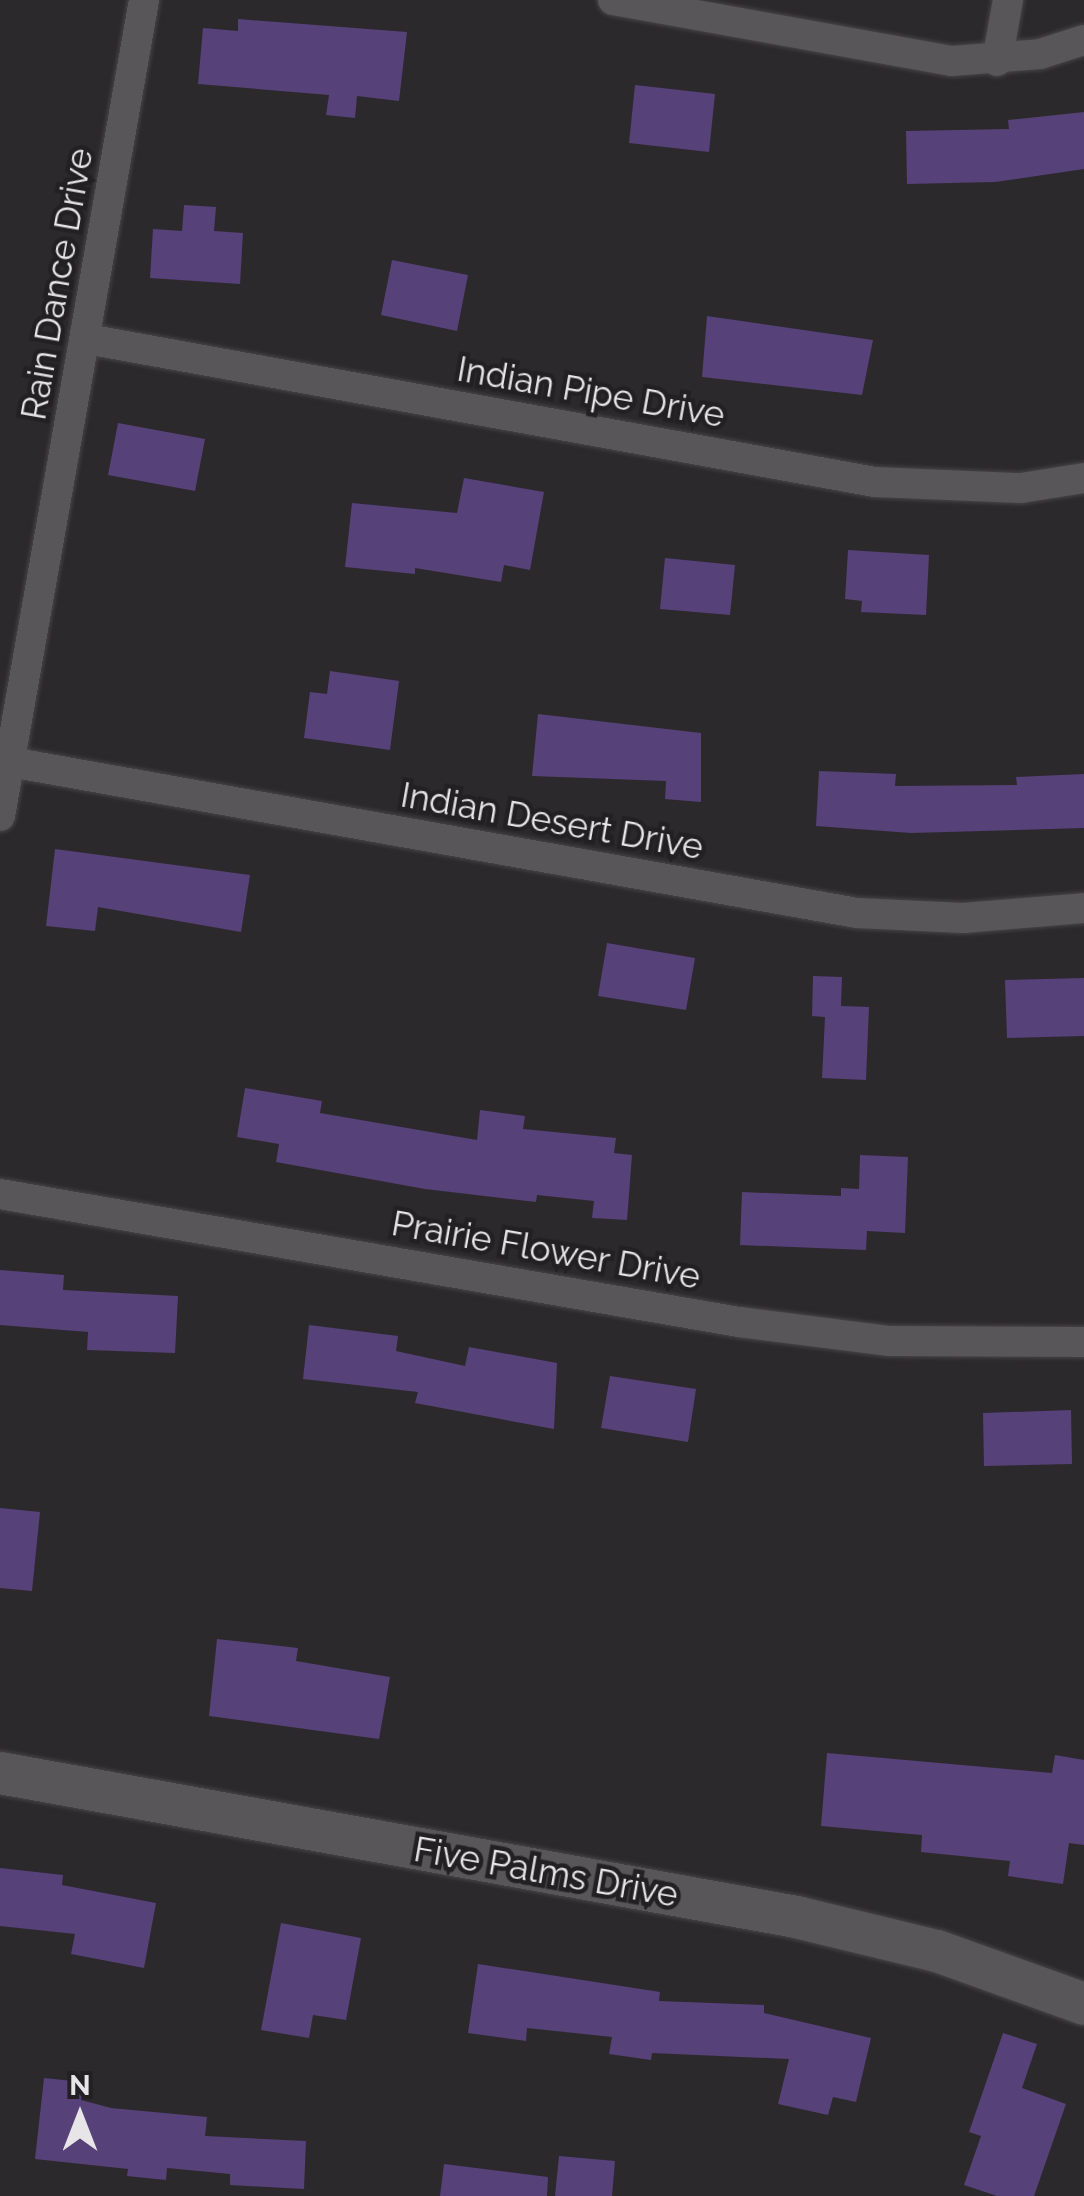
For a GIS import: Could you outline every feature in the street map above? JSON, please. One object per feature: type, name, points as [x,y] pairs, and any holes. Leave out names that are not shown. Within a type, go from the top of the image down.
[{"type":"street","name":"Rain Dance Drive","points":[[0,816],[144,0]]},
{"type":"street","points":[[613,0],[901,55],[998,61],[1084,40]]},
{"type":"street","points":[[998,61],[1008,0]]},
{"type":"street","name":"Indian Pipe Drive","points":[[87,339],[875,482],[1021,488],[1084,478]]},
{"type":"street","name":"Indian Desert Drive","points":[[10,762],[857,913],[963,918],[1084,908]]},
{"type":"street","name":"Prairie Flower Drive","points":[[0,1194],[739,1322],[890,1341],[1084,1342]]},
{"type":"street","name":"Five Palms Drive","points":[[0,1773],[796,1917],[936,1951],[1084,2004]]},
{"type":"building","points":[[238,19],[407,32],[399,101],[357,96],[355,118],[326,115],[329,95],[198,84],[203,28],[238,31]]},
{"type":"building","points":[[635,85],[715,94],[709,152],[629,143]]},
{"type":"building","points":[[1084,112],[1084,169],[995,182],[907,184],[906,131],[1009,129],[1008,120]]},
{"type":"building","points":[[184,205],[216,207],[214,231],[243,233],[240,284],[150,278],[153,229],[182,231]]},
{"type":"building","points":[[392,260],[468,275],[457,331],[381,315]]},
{"type":"building","points":[[707,316],[873,340],[862,395],[702,377]]},
{"type":"building","points":[[118,423],[205,439],[195,491],[108,475]]},
{"type":"building","points":[[464,478],[544,492],[530,570],[504,565],[501,582],[415,568],[415,574],[345,567],[352,503],[457,513]]},
{"type":"building","points":[[848,550],[929,555],[926,615],[861,612],[862,601],[845,599]]},
{"type":"building","points":[[665,558],[735,565],[730,615],[660,609]]},
{"type":"building","points":[[330,671],[399,681],[390,750],[304,738],[310,692],[327,694]]},
{"type":"building","points":[[538,714],[701,733],[701,802],[665,799],[666,781],[532,776]]},
{"type":"building","points":[[819,771],[896,774],[895,786],[1017,785],[1016,777],[1084,774],[1084,828],[911,833],[816,826]]},
{"type":"building","points":[[55,849],[250,875],[241,932],[98,907],[95,931],[46,926]]},
{"type":"building","points":[[607,943],[695,958],[686,1010],[598,996]]},
{"type":"building","points":[[813,976],[842,977],[841,1006],[869,1007],[866,1080],[822,1078],[825,1017],[812,1016]]},
{"type":"building","points":[[1084,978],[1084,1036],[1007,1038],[1005,980]]},
{"type":"building","points":[[245,1088],[322,1101],[320,1113],[477,1140],[480,1110],[525,1116],[523,1129],[616,1138],[614,1153],[632,1155],[627,1220],[592,1218],[594,1201],[537,1195],[536,1202],[425,1189],[276,1162],[279,1144],[237,1137]]},
{"type":"building","points":[[860,1155],[908,1157],[905,1233],[867,1231],[866,1250],[740,1245],[742,1192],[841,1196],[841,1188],[859,1189]]},
{"type":"building","points":[[0,1270],[64,1275],[63,1290],[178,1296],[175,1353],[87,1350],[88,1332],[0,1325]]},
{"type":"building","points":[[309,1325],[398,1336],[396,1351],[465,1366],[469,1347],[557,1363],[554,1429],[415,1403],[418,1392],[303,1379]]},
{"type":"building","points":[[610,1376],[696,1389],[688,1442],[601,1428]]},
{"type":"building","points":[[1071,1410],[1072,1464],[984,1466],[983,1413]]},
{"type":"building","points":[[0,1508],[40,1512],[32,1591],[0,1588]]},
{"type":"building","points":[[217,1639],[298,1648],[296,1661],[390,1677],[379,1739],[209,1716]]},
{"type":"building","points":[[827,1753],[1052,1773],[1055,1755],[1084,1760],[1084,1845],[1069,1843],[1063,1884],[1008,1876],[1010,1861],[921,1852],[922,1835],[821,1826]]},
{"type":"building","points":[[0,1868],[63,1875],[62,1885],[156,1903],[144,1968],[71,1954],[75,1934],[0,1926]]},
{"type":"building","points":[[281,1923],[361,1938],[346,2020],[313,2015],[309,2038],[261,2030]]},
{"type":"building","points":[[478,1964],[660,1992],[659,2001],[764,2005],[764,2013],[871,2038],[856,2102],[833,2097],[828,2115],[778,2104],[789,2059],[652,2053],[651,2060],[609,2054],[612,2037],[527,2028],[526,2041],[468,2033]]},
{"type":"building","points":[[1003,2033],[1037,2044],[1022,2088],[1066,2104],[1034,2196],[997,2196],[964,2185],[981,2136],[969,2132]]},
{"type":"building","points":[[44,2078],[83,2082],[81,2100],[111,2108],[207,2117],[205,2136],[306,2141],[304,2189],[230,2185],[230,2174],[167,2168],[166,2180],[127,2176],[128,2169],[35,2159]]},
{"type":"building","points":[[559,2156],[615,2161],[612,2196],[555,2196]]},
{"type":"building","points":[[444,2164],[548,2177],[547,2196],[440,2196]]}]
